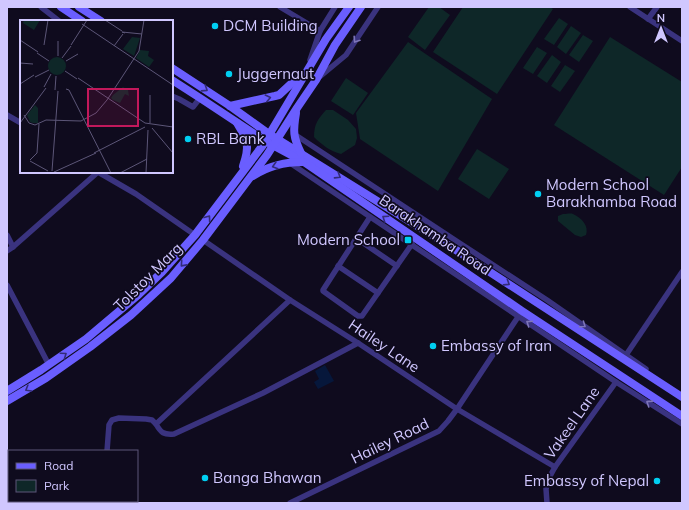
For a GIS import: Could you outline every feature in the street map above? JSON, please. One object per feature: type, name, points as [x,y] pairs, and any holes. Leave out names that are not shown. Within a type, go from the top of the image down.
[{"type":"main road","points":[[61,7],[80,20]]},
{"type":"main road","points":[[79,7],[99,20]]},
{"type":"main road","name":"Tolstoy Marg","points":[[7,391],[49,365],[86,339],[126,306],[162,272],[195,235],[265,141],[326,40],[348,7]]},
{"type":"main road","name":"Tolstoy Marg","points":[[7,401],[46,378],[84,352],[131,315],[165,284],[203,240],[250,178],[316,80],[335,45],[361,7]]},
{"type":"main road","name":"Barakhamba Road","points":[[173,69],[230,106],[269,134],[275,142],[531,294],[682,397]]},
{"type":"main road","points":[[230,106],[276,96],[293,82],[306,74]]},
{"type":"main road","name":"Barakhamba Road","points":[[173,81],[265,141],[275,142]]},
{"type":"main road","points":[[250,178],[266,169],[303,158],[296,142],[293,128],[297,108]]},
{"type":"main road","points":[[236,121],[248,145],[241,173]]},
{"type":"main road","name":"Barakhamba Road","points":[[303,158],[520,313],[682,416]]},
{"type":"street","points":[[41,7],[58,20]]},
{"type":"street","points":[[280,7],[320,31]]},
{"type":"street","points":[[306,74],[320,31],[335,7]]},
{"type":"street","points":[[316,80],[346,56],[378,7]]},
{"type":"street","points":[[630,7],[682,41]]},
{"type":"street","points":[[648,19],[657,7]]},
{"type":"street","points":[[173,96],[179,98],[193,107],[200,98]]},
{"type":"street","points":[[7,115],[20,122]]},
{"type":"street","points":[[294,134],[454,240],[531,294],[547,300],[682,393]]},
{"type":"street","points":[[290,163],[370,217],[520,313],[616,382],[682,424]]},
{"type":"street","points":[[7,251],[97,173]]},
{"type":"street","points":[[100,173],[136,194],[195,235]]},
{"type":"street","points":[[370,217],[323,288],[323,291],[358,316],[362,316],[412,244]]},
{"type":"street","points":[[7,235],[13,247]]},
{"type":"street","points":[[356,238],[397,266]]},
{"type":"street","name":"Hailey Lane","points":[[203,240],[290,300],[457,409],[555,467]]},
{"type":"street","points":[[338,266],[378,293]]},
{"type":"street","points":[[626,355],[682,273]]},
{"type":"street","points":[[7,285],[49,365]]},
{"type":"street","points":[[156,424],[290,300]]},
{"type":"street","name":"Hailey Road","points":[[290,503],[439,431],[457,409],[520,313]]},
{"type":"street","points":[[107,450],[109,425],[112,420],[119,418],[152,420],[160,430],[166,434],[174,434],[263,393],[358,343]]},
{"type":"street","name":"Vakeel Lane","points":[[547,503],[546,489],[549,478],[555,467],[616,382]]},
{"type":"green space","points":[[429,7],[439,7],[450,15],[425,50],[408,37]]},
{"type":"green space","points":[[463,7],[550,7],[553,9],[497,94],[433,52]]},
{"type":"green space","points":[[559,18],[568,24],[554,45],[544,39]]},
{"type":"green space","points":[[571,26],[581,33],[566,54],[557,47]]},
{"type":"green space","points":[[583,35],[593,41],[579,62],[569,55]]},
{"type":"green space","points":[[610,37],[682,82],[682,167],[664,195],[554,125]]},
{"type":"green space","points":[[408,42],[492,99],[438,191],[360,139],[356,113]]},
{"type":"green space","points":[[537,47],[547,53],[533,74],[523,68]]},
{"type":"green space","points":[[552,55],[561,62],[547,83],[537,76]]},
{"type":"green space","points":[[565,65],[575,71],[560,92],[551,86]]},
{"type":"green space","points":[[346,78],[368,93],[353,115],[331,101]]},
{"type":"green space","points":[[326,110],[333,110],[348,120],[356,129],[357,138],[355,145],[341,154],[326,147],[314,137],[317,122]]},
{"type":"green space","points":[[477,149],[509,169],[489,199],[458,179]]},
{"type":"green space","points":[[563,214],[572,214],[582,220],[586,225],[586,235],[581,237],[575,235],[558,221],[558,216]]},
{"type":"water","points":[[325,365],[334,381],[318,389],[314,382],[319,379],[315,371]]},
{"type":"place","name":"DCM Building","points":[[215,26]]},
{"type":"place","name":"Juggernaut","points":[[229,74]]},
{"type":"place","name":"RBL Bank","points":[[188,139]]},
{"type":"place","name":"Modern School Barakhamba Road","points":[[538,194]]},
{"type":"place","name":"Modern School","points":[[408,240]]},
{"type":"place","name":"Embassy of Iran","points":[[433,346]]},
{"type":"place","name":"Banga Bhawan","points":[[205,478]]},
{"type":"place","name":"Embassy of Nepal","points":[[657,481]]}]
